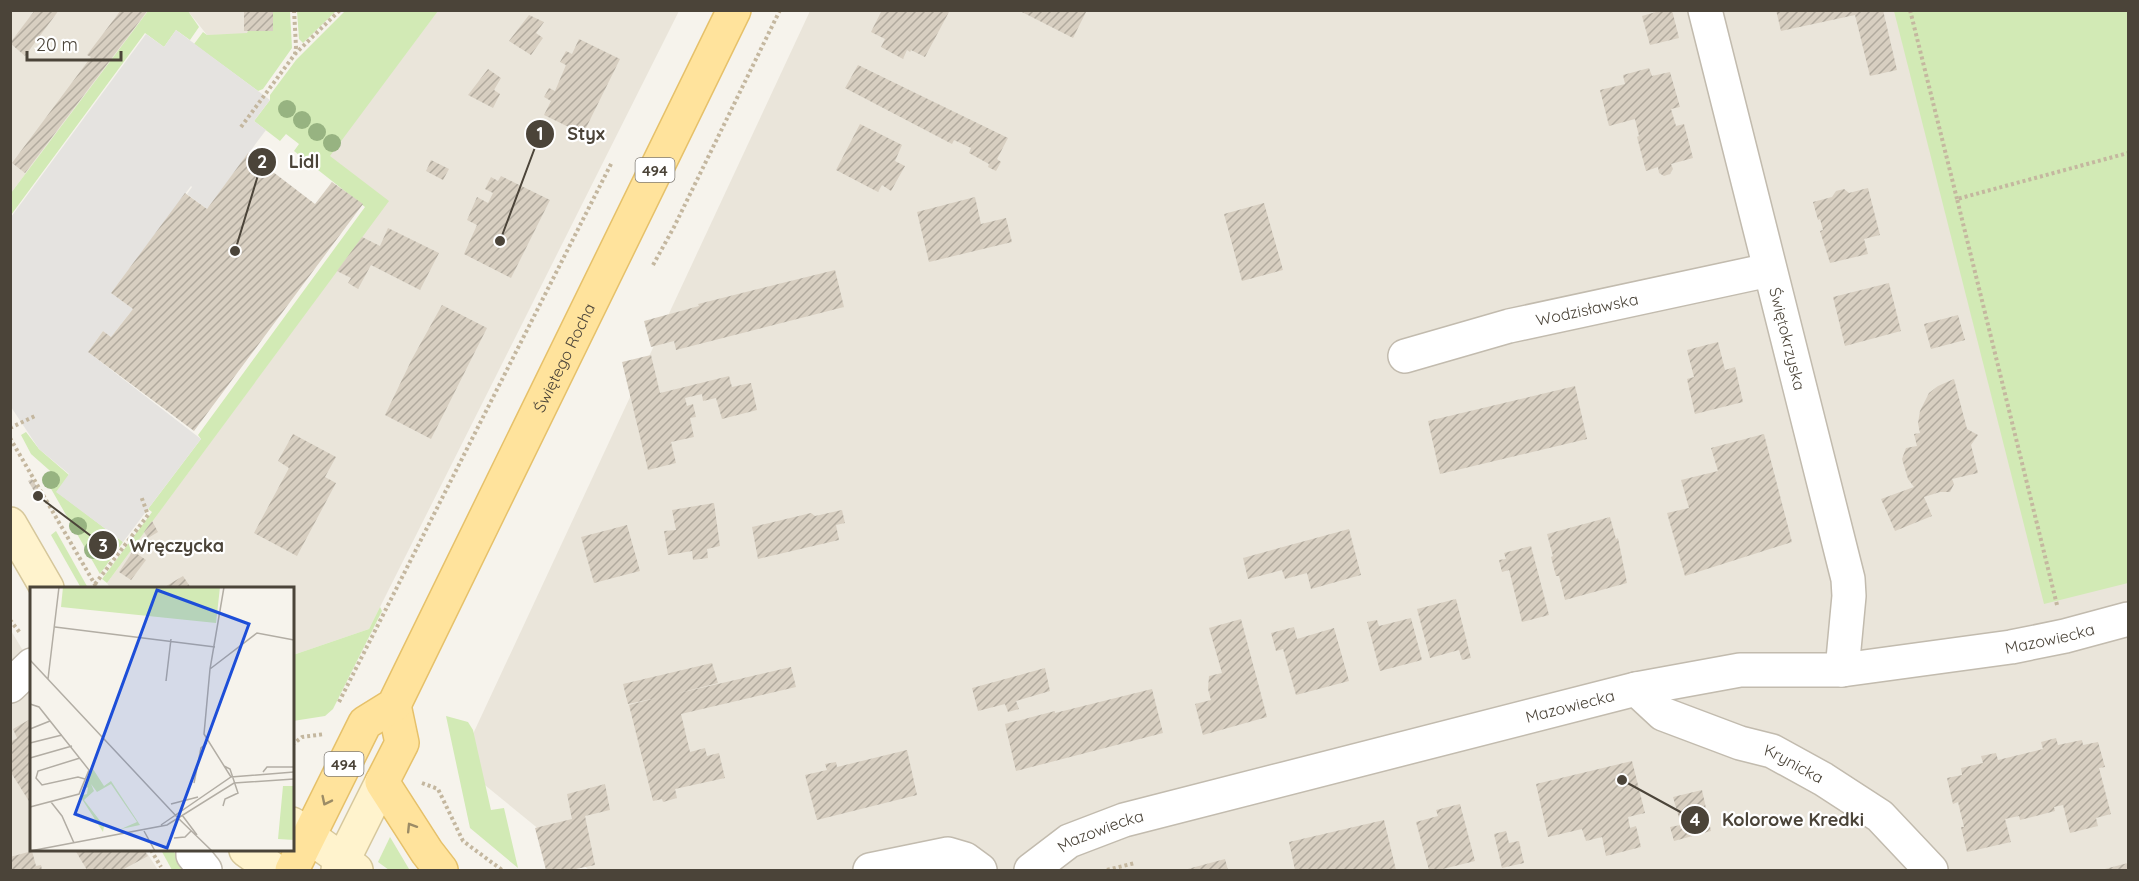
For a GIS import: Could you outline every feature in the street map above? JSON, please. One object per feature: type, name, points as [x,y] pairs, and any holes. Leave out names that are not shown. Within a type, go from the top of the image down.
[{"type":"main road","name":"Świętego Rocha","points":[[394,705],[734,10]]},
{"type":"main road","points":[[10,524],[46,587]]},
{"type":"main road","name":"494","points":[[301,830],[365,723],[394,705],[402,743],[382,782],[346,867]]},
{"type":"main road","points":[[382,782],[441,870]]},
{"type":"main road","points":[[292,870],[301,830],[346,867]]},
{"type":"main road","points":[[249,851],[274,870]]},
{"type":"street","name":"Świętokrzyska","points":[[1705,10],[1848,579],[1849,596],[1842,670]]},
{"type":"street","name":"Wodzisławska","points":[[1404,356],[1509,326],[1769,270]]},
{"type":"street","name":"Mazowiecka","points":[[1031,870],[1069,842],[1124,820],[1636,689],[1740,670],[1842,670],[2011,647],[2065,636],[2128,619]]},
{"type":"street","points":[[10,686],[30,667]]},
{"type":"street","name":"Krynicka","points":[[1636,689],[1663,714],[1772,751],[1823,779],[1880,816],[1931,870]]},
{"type":"street","points":[[193,851],[193,855],[205,870]]},
{"type":"street","points":[[870,870],[948,854],[965,859],[980,870]]},
{"type":"path","points":[[294,10],[295,54]]},
{"type":"path","points":[[241,127],[295,54],[340,10]]},
{"type":"path","points":[[653,265],[674,227],[780,10]]},
{"type":"path","points":[[1910,10],[2065,636]]},
{"type":"path","points":[[1957,199],[2128,153]]},
{"type":"path","points":[[338,703],[612,162]]},
{"type":"path","points":[[10,429],[35,416]]},
{"type":"path","points":[[10,438],[96,586],[148,514],[141,496]]},
{"type":"path","points":[[294,743],[302,737],[323,733],[328,723]]},
{"type":"path","points":[[420,782],[438,789],[463,841],[502,870]]},
{"type":"path","points":[[152,851],[163,870]]},
{"type":"path","points":[[1107,870],[1135,863]]},
{"type":"shaded area","points":[[11,11],[148,11],[11,193]]},
{"type":"shaded area","points":[[188,11],[679,11],[369,629],[294,655],[294,587],[109,587],[107,583],[388,201],[329,156],[437,12],[277,12],[275,34],[207,35]]},
{"type":"shaded area","points":[[810,11],[2128,11],[2128,870],[589,870],[459,764]]},
{"type":"shaded area","points":[[176,30],[270,100],[254,121],[266,130],[207,209],[187,194],[191,186],[111,293],[133,309],[111,337],[103,331],[88,352],[201,439],[123,542],[56,492],[69,474],[39,449],[11,407],[11,217],[146,34],[164,47]]},
{"type":"shaded area","points":[[10,629],[30,662],[30,851],[146,851],[158,870],[11,870]]},
{"type":"green space","points":[[297,10],[336,11],[303,43],[299,39]]},
{"type":"green space","points":[[148,11],[188,11],[199,27],[190,40],[176,30],[164,47],[145,33],[11,215],[11,193]]},
{"type":"green space","points":[[273,11],[290,11],[292,48],[263,89],[258,91],[194,44],[203,32],[207,35],[272,31]]},
{"type":"green space","points":[[345,11],[438,11],[330,156],[389,201],[107,583],[102,579],[152,512],[148,509],[201,439],[198,435],[365,207],[294,151],[299,144],[286,134],[280,141],[254,121],[296,60]]},
{"type":"green space","points":[[1894,11],[2128,11],[2128,583],[2044,604]]},
{"type":"green space","points":[[26,432],[39,449],[69,475],[57,492],[123,542],[100,574],[50,487],[57,477],[31,454],[21,435]]},
{"type":"green space","points":[[56,531],[87,587],[80,587],[51,535]]},
{"type":"green space","points":[[380,607],[382,611],[333,709],[325,716],[294,721],[294,655],[369,629]]},
{"type":"green space","points":[[446,716],[468,722],[473,730],[491,810],[504,808],[518,868],[470,828]]},
{"type":"green space","points":[[390,837],[408,870],[389,870],[378,862]]},
{"type":"green space","points":[[162,851],[173,851],[191,870],[172,870]]},
{"type":"building","points":[[35,10],[59,10],[25,56],[10,43]]},
{"type":"building","points":[[121,10],[148,10],[25,173],[12,163],[91,57],[87,55]]},
{"type":"building","points":[[244,10],[273,10],[273,31],[244,31]]},
{"type":"building","points":[[882,10],[950,10],[925,57],[907,50],[903,59],[881,47],[885,39],[871,32]]},
{"type":"building","points":[[1018,10],[1087,10],[1073,38]]},
{"type":"building","points":[[1672,10],[1679,38],[1650,45],[1642,16]]},
{"type":"building","points":[[1776,10],[1883,10],[1897,70],[1870,76],[1855,15],[1781,31]]},
{"type":"building","points":[[529,15],[544,22],[536,33],[543,38],[531,55],[509,41]]},
{"type":"building","points":[[579,39],[620,59],[583,134],[544,115],[551,101],[544,97],[549,88],[555,91],[566,65],[560,62],[566,51],[572,54]]},
{"type":"building","points":[[858,65],[1008,138],[997,159],[1001,162],[996,171],[988,167],[989,164],[969,153],[971,148],[954,140],[952,144],[845,88]]},
{"type":"building","points":[[1649,68],[1652,76],[1670,72],[1680,107],[1671,109],[1676,126],[1684,124],[1693,158],[1671,164],[1673,169],[1670,174],[1664,176],[1659,173],[1658,167],[1646,171],[1635,119],[1609,126],[1600,90],[1625,84],[1623,75]]},
{"type":"building","points":[[488,69],[501,78],[494,90],[500,94],[493,108],[468,95]]},
{"type":"building","points":[[860,124],[902,145],[895,161],[905,166],[891,191],[882,185],[878,192],[836,170]]},
{"type":"building","points":[[248,153],[315,204],[332,182],[363,204],[194,431],[88,352],[103,331],[111,337],[133,309],[111,293],[185,193],[207,209]]},
{"type":"building","points":[[431,160],[449,169],[443,180],[426,171]]},
{"type":"building","points":[[501,176],[550,200],[511,278],[464,254],[477,225],[467,220],[477,197],[488,203],[493,193],[485,189],[491,177],[498,181]]},
{"type":"building","points":[[1868,188],[1880,235],[1864,239],[1868,254],[1830,263],[1820,231],[1823,230],[1820,219],[1818,220],[1813,202],[1832,197],[1836,191],[1844,189],[1849,193]]},
{"type":"building","points":[[975,197],[981,224],[1006,218],[1012,242],[929,262],[917,212]]},
{"type":"building","points":[[1264,203],[1283,270],[1242,281],[1224,214]]},
{"type":"building","points":[[388,228],[439,253],[420,290],[371,265],[358,289],[348,283],[351,278],[337,271],[362,237],[380,246]]},
{"type":"building","points":[[835,270],[844,307],[676,350],[674,341],[651,347],[644,321],[699,306],[698,304]]},
{"type":"building","points":[[1889,283],[1901,331],[1845,346],[1833,297]]},
{"type":"building","points":[[442,305],[487,328],[431,439],[385,415]]},
{"type":"building","points":[[1958,315],[1965,340],[1931,349],[1924,324]]},
{"type":"building","points":[[1718,342],[1725,370],[1735,367],[1743,402],[1695,414],[1687,379],[1694,377],[1687,350]]},
{"type":"building","points":[[651,355],[660,393],[729,376],[732,387],[751,383],[757,410],[722,419],[716,398],[703,401],[702,394],[685,398],[687,406],[693,404],[696,417],[690,418],[694,437],[671,442],[676,463],[648,470],[622,362]]},
{"type":"building","points":[[1954,379],[1967,429],[1978,435],[1971,445],[1978,473],[1952,479],[1954,484],[1950,492],[1940,492],[1924,497],[1932,516],[1895,531],[1881,499],[1914,487],[1908,479],[1902,459],[1906,448],[1917,446],[1914,434],[1920,433],[1918,423],[1920,411],[1929,393]]},
{"type":"building","points":[[1575,386],[1587,439],[1440,474],[1428,421]]},
{"type":"building","points":[[293,434],[336,457],[325,477],[336,483],[297,556],[254,533],[289,468],[278,461]]},
{"type":"building","points":[[1764,434],[1792,542],[1685,576],[1667,513],[1689,508],[1681,480],[1718,471],[1711,448]]},
{"type":"building","points":[[32,479],[44,498],[40,501],[28,481]]},
{"type":"building","points":[[714,503],[720,546],[707,549],[708,558],[693,560],[692,551],[668,555],[664,531],[676,530],[672,510]]},
{"type":"building","points":[[842,510],[845,523],[836,525],[839,540],[758,559],[752,527],[811,513],[815,516]]},
{"type":"building","points":[[1610,517],[1616,539],[1618,538],[1627,583],[1565,600],[1559,576],[1556,576],[1547,534]]},
{"type":"building","points":[[152,521],[158,532],[148,538],[144,532]]},
{"type":"building","points":[[627,525],[640,571],[594,583],[581,537]]},
{"type":"building","points":[[1349,529],[1361,575],[1311,589],[1307,573],[1285,579],[1282,570],[1248,579],[1243,558]]},
{"type":"building","points":[[1531,546],[1549,615],[1522,622],[1509,570],[1502,572],[1499,560],[1506,559],[1504,553]]},
{"type":"building","points":[[133,551],[146,560],[131,580],[119,572]]},
{"type":"building","points":[[183,576],[190,587],[165,587]]},
{"type":"building","points":[[1456,599],[1471,658],[1462,660],[1459,650],[1430,658],[1417,609]]},
{"type":"building","points":[[1411,618],[1422,660],[1380,671],[1367,622],[1377,620],[1379,626]]},
{"type":"building","points":[[1241,619],[1267,717],[1203,735],[1195,704],[1211,700],[1208,689],[1209,676],[1222,673],[1209,628]]},
{"type":"building","points":[[1294,627],[1297,639],[1334,628],[1349,681],[1296,695],[1283,649],[1276,651],[1271,633]]},
{"type":"building","points":[[712,663],[718,683],[675,694],[791,667],[796,687],[681,714],[690,752],[705,748],[707,756],[719,753],[725,778],[675,789],[677,798],[663,802],[662,799],[653,801],[629,705],[656,698],[628,704],[623,684]]},
{"type":"building","points":[[1045,668],[1050,691],[1016,701],[1019,709],[1008,712],[1005,704],[978,711],[972,688]]},
{"type":"building","points":[[1152,689],[1163,733],[1016,771],[1005,724]]},
{"type":"building","points":[[30,719],[30,803],[10,771],[10,742],[17,738],[13,729]]},
{"type":"building","points":[[2056,738],[2058,745],[2082,740],[2083,745],[2098,742],[2105,767],[2099,768],[2111,814],[2096,818],[2098,826],[2070,833],[2063,805],[2054,807],[2055,811],[2020,820],[2019,816],[2005,819],[2011,842],[1967,852],[1958,802],[1953,804],[1947,778],[1962,775],[1961,768],[1983,763],[1981,756],[1996,753],[1998,760],[2043,749],[2041,742]]},
{"type":"building","points":[[907,750],[917,795],[817,820],[805,775],[827,770],[825,764],[836,762],[837,767]]},
{"type":"building","points":[[1632,761],[1645,813],[1628,817],[1630,828],[1636,826],[1641,847],[1606,856],[1602,837],[1586,841],[1582,829],[1548,837],[1536,784]]},
{"type":"building","points":[[605,784],[610,810],[585,816],[595,865],[571,870],[546,870],[535,828],[572,819],[567,794]]},
{"type":"building","points":[[1702,790],[1711,831],[1674,841],[1670,827],[1681,825],[1673,797]]},
{"type":"building","points":[[1460,804],[1475,861],[1439,870],[1429,870],[1416,822],[1438,816],[1436,810]]},
{"type":"building","points":[[1384,820],[1396,870],[1295,870],[1289,842]]},
{"type":"building","points":[[1506,831],[1509,843],[1519,841],[1524,863],[1502,868],[1494,834]]},
{"type":"building","points":[[32,851],[36,866],[41,865],[42,870],[12,870],[10,857]]},
{"type":"building","points":[[76,851],[145,851],[148,856],[122,870],[87,870]]},
{"type":"building","points":[[1225,859],[1228,870],[1184,870]]},
{"type":"building","points":[[2128,863],[2128,870],[2101,870]]},
{"type":"place","name":"Styx","points":[[500,241]]},
{"type":"place","name":"Lidl","points":[[235,251]]},
{"type":"place","name":"Wręczycka","points":[[38,496]]},
{"type":"place","name":"Kolorowe Kredki","points":[[1622,780]]}]
